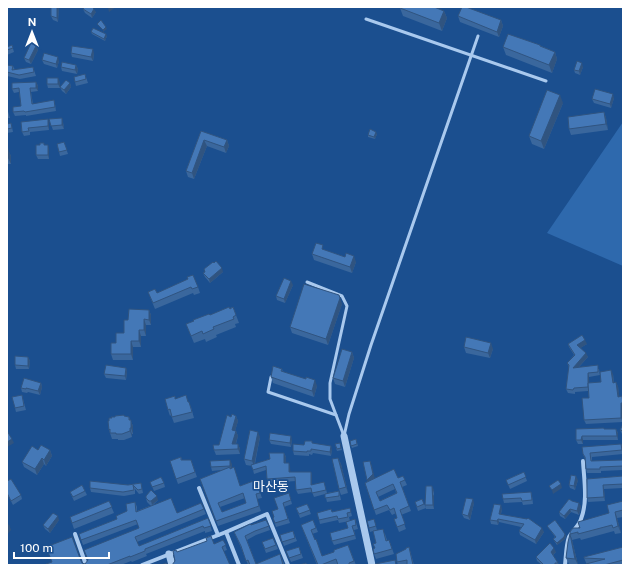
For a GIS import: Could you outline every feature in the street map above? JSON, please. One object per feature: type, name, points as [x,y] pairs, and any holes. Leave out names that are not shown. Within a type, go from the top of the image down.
[{"type":"street","points":[[344,436],[372,565]]},
{"type":"street","points":[[565,565],[569,539],[574,529],[581,521],[584,510],[585,497],[583,461]]},
{"type":"street","points":[[199,488],[218,535]]},
{"type":"street","points":[[142,565],[267,514],[288,565]]},
{"type":"street","points":[[226,532],[239,565]]},
{"type":"street","points":[[75,534],[86,565]]},
{"type":"street","points":[[168,554],[172,565]]},
{"type":"lane","points":[[366,19],[546,80]]},
{"type":"lane","points":[[344,436],[349,414],[373,338],[478,36]]},
{"type":"lane","points":[[307,282],[342,296],[347,306],[330,383],[330,398],[344,436]]},
{"type":"lane","points":[[271,377],[268,392],[336,415]]},
{"type":"shaded area","points":[[623,122],[623,266],[547,233]]},
{"type":"building","points":[[51,7],[57,7],[57,18],[51,16]]},
{"type":"building","points":[[85,7],[92,7],[94,9],[91,14],[83,9]]},
{"type":"building","points":[[400,7],[434,7],[444,11],[439,23]]},
{"type":"building","points":[[462,7],[466,7],[501,20],[497,32],[458,16]]},
{"type":"building","points":[[101,20],[106,27],[103,30],[97,24]]},
{"type":"building","points":[[93,28],[106,34],[104,39],[91,32]]},
{"type":"building","points":[[508,34],[555,52],[549,65],[503,47]]},
{"type":"building","points":[[31,43],[36,46],[29,60],[24,58]]},
{"type":"building","points":[[12,45],[13,48],[7,50],[7,47]]},
{"type":"building","points":[[72,46],[93,49],[91,57],[71,53]]},
{"type":"building","points":[[44,53],[58,57],[56,64],[42,60]]},
{"type":"building","points":[[577,61],[582,63],[579,71],[574,70]]},
{"type":"building","points":[[62,62],[76,65],[75,70],[61,67]]},
{"type":"building","points":[[7,65],[13,66],[12,70],[33,67],[34,72],[19,75],[7,72]]},
{"type":"building","points":[[85,74],[86,79],[75,82],[74,77]]},
{"type":"building","points":[[47,78],[58,78],[58,84],[47,84]]},
{"type":"building","points":[[66,80],[70,83],[64,90],[60,87]]},
{"type":"building","points":[[36,82],[36,88],[30,88],[32,104],[54,100],[55,107],[25,112],[13,112],[13,107],[21,106],[19,88],[12,89],[12,83]]},
{"type":"building","points":[[595,89],[613,94],[610,104],[592,99]]},
{"type":"building","points":[[547,90],[560,95],[541,141],[529,136]]},
{"type":"building","points":[[604,112],[606,124],[569,129],[568,117]]},
{"type":"building","points":[[62,118],[62,125],[51,126],[49,119]]},
{"type":"building","points":[[48,119],[48,126],[28,128],[29,131],[22,132],[21,122]]},
{"type":"building","points":[[11,123],[12,128],[7,129],[7,124]]},
{"type":"building","points":[[370,129],[376,132],[374,137],[368,135]]},
{"type":"building","points":[[201,131],[227,140],[224,147],[204,140],[192,173],[186,171]]},
{"type":"building","points":[[64,142],[67,150],[59,152],[57,144]]},
{"type":"building","points":[[40,143],[48,145],[48,155],[36,155],[36,145],[40,145]]},
{"type":"building","points":[[316,243],[323,245],[322,249],[345,257],[346,253],[354,256],[350,267],[312,254]]},
{"type":"building","points":[[216,261],[222,268],[209,279],[203,273],[205,272],[204,269]]},
{"type":"building","points":[[193,275],[198,287],[192,289],[191,287],[153,303],[148,292],[155,289],[157,293],[188,279],[187,277]]},
{"type":"building","points":[[284,278],[291,281],[284,299],[276,296]]},
{"type":"building","points":[[304,284],[339,295],[340,298],[326,339],[290,327]]},
{"type":"building","points":[[229,307],[230,309],[233,307],[236,315],[233,317],[234,319],[213,327],[214,329],[203,334],[202,331],[191,336],[186,324]]},
{"type":"building","points":[[129,309],[149,310],[149,320],[144,319],[144,330],[139,330],[139,341],[131,341],[131,354],[111,354],[111,343],[116,343],[116,333],[124,333],[124,320],[128,320]]},
{"type":"building","points":[[582,335],[585,340],[577,345],[586,353],[573,368],[598,365],[598,372],[588,373],[588,387],[574,388],[573,390],[566,389],[569,365],[567,363],[575,355],[568,344]]},
{"type":"building","points":[[466,337],[491,343],[488,353],[464,347]]},
{"type":"building","points":[[342,349],[352,352],[343,381],[333,378]]},
{"type":"building","points":[[15,356],[28,357],[28,366],[15,365]]},
{"type":"building","points":[[106,365],[126,368],[125,376],[104,374]]},
{"type":"building","points":[[273,366],[282,369],[281,371],[306,379],[306,377],[315,380],[312,391],[271,377]]},
{"type":"building","points":[[611,370],[613,383],[616,382],[618,397],[622,396],[623,403],[621,403],[621,418],[584,420],[582,398],[589,398],[588,383],[601,382],[600,372]]},
{"type":"building","points":[[24,378],[41,383],[38,391],[21,388]]},
{"type":"building","points":[[22,395],[24,406],[15,408],[12,397]]},
{"type":"building","points":[[186,395],[192,412],[172,417],[165,399],[175,396],[175,399]]},
{"type":"building","points":[[232,414],[236,416],[232,430],[236,431],[232,444],[238,444],[238,449],[214,450],[213,445],[219,445],[227,415],[231,417]]},
{"type":"building","points":[[124,415],[129,417],[129,420],[131,420],[130,431],[122,434],[110,433],[109,418]]},
{"type":"building","points":[[623,424],[623,431],[620,430]]},
{"type":"building","points":[[576,429],[616,429],[617,436],[582,436],[581,440],[576,440]]},
{"type":"building","points":[[250,430],[258,432],[252,461],[244,459]]},
{"type":"building","points":[[7,431],[12,439],[7,442]]},
{"type":"building","points":[[270,433],[291,436],[290,443],[269,440]]},
{"type":"building","points":[[356,439],[357,444],[351,446],[350,441]]},
{"type":"building","points":[[305,441],[312,441],[312,443],[331,446],[330,452],[311,449],[311,451],[307,452],[293,451],[293,444],[304,445]]},
{"type":"building","points":[[340,443],[341,448],[337,449],[335,444]]},
{"type":"building","points":[[621,444],[622,450],[590,453],[591,461],[623,460],[623,466],[586,469],[582,447]]},
{"type":"building","points":[[41,445],[50,450],[44,460],[42,458],[35,469],[22,462],[32,446],[38,450]]},
{"type":"building","points":[[269,453],[284,453],[284,463],[289,463],[289,472],[311,472],[311,485],[324,482],[326,490],[312,493],[311,488],[296,490],[295,477],[267,479],[266,466],[253,470],[251,465],[270,459]]},
{"type":"building","points":[[181,457],[181,460],[191,460],[195,472],[176,479],[170,461]]},
{"type":"building","points":[[338,458],[346,487],[339,489],[332,459]]},
{"type":"building","points":[[230,460],[230,466],[211,467],[210,461]]},
{"type":"building","points":[[370,461],[373,474],[367,480],[363,462]]},
{"type":"building","points":[[230,467],[230,469],[234,467],[240,486],[256,480],[260,493],[256,494],[259,506],[216,521],[200,479]],"holes":[[[243,493],[246,503],[222,512],[218,503]]]},
{"type":"building","points":[[394,469],[398,478],[403,476],[405,480],[400,482],[409,506],[400,510],[405,524],[397,527],[394,519],[397,518],[394,508],[390,510],[387,505],[374,510],[365,483]],"holes":[[[393,484],[397,493],[380,501],[376,492]]]},
{"type":"building","points":[[524,472],[526,477],[508,485],[506,480]]},
{"type":"building","points":[[571,475],[576,476],[574,486],[569,485]]},
{"type":"building","points":[[623,476],[623,484],[603,485],[604,497],[587,498],[587,479]]},
{"type":"building","points":[[161,477],[164,483],[152,487],[150,482]]},
{"type":"building","points":[[11,479],[21,495],[11,501],[7,493],[7,481]]},
{"type":"building","points":[[558,480],[561,484],[552,490],[549,486]]},
{"type":"building","points":[[90,481],[128,485],[141,483],[142,489],[138,490],[133,485],[134,490],[123,492],[90,488]]},
{"type":"building","points":[[82,485],[85,491],[73,497],[70,492]]},
{"type":"building","points":[[426,486],[432,486],[433,505],[425,505]]},
{"type":"building","points":[[151,490],[157,496],[149,501],[146,496]]},
{"type":"building","points":[[339,491],[339,496],[325,498],[325,494]]},
{"type":"building","points":[[531,492],[532,500],[522,501],[521,498],[503,499],[502,494]]},
{"type":"building","points":[[289,493],[291,500],[283,503],[288,519],[275,523],[272,511],[278,509],[274,498]]},
{"type":"building","points":[[171,498],[177,513],[201,503],[204,509],[135,537],[139,546],[208,518],[211,526],[204,528],[203,526],[145,549],[145,551],[107,565],[46,564],[52,562],[46,547],[72,537],[81,561],[85,564],[88,560],[84,550],[139,528],[136,520],[81,540],[79,534],[117,519],[116,516],[127,511],[126,504],[135,502],[136,512]]},
{"type":"building","points":[[466,498],[473,499],[468,516],[462,514]]},
{"type":"building","points":[[422,499],[424,504],[417,507],[415,502]]},
{"type":"building","points":[[569,499],[579,503],[577,511],[570,509],[564,516],[559,512]]},
{"type":"building","points":[[109,501],[112,507],[72,523],[70,517]]},
{"type":"building","points":[[623,501],[623,510],[615,512],[618,526],[613,528],[612,525],[578,534],[578,532],[570,534],[573,528],[580,528],[578,522],[609,513],[607,505]]},
{"type":"building","points":[[307,504],[310,510],[299,514],[296,508]]},
{"type":"building","points":[[494,504],[501,505],[499,514],[528,518],[542,528],[535,540],[519,531],[524,524],[498,519],[497,521],[490,520]]},
{"type":"building","points":[[350,508],[351,512],[347,513],[348,517],[338,519],[337,516],[319,520],[317,513],[331,509],[332,512]]},
{"type":"building","points":[[53,513],[58,516],[48,529],[43,525]]},
{"type":"building","points":[[355,519],[356,525],[352,526],[355,535],[332,541],[330,533],[348,528],[346,522]]},
{"type":"building","points":[[374,519],[376,526],[369,528],[367,521]]},
{"type":"building","points":[[266,520],[269,526],[245,536],[256,564],[280,554],[283,565],[250,565],[248,560],[246,561],[234,532],[250,524],[251,525]]},
{"type":"building","points":[[313,520],[316,528],[311,530],[322,556],[348,545],[354,561],[349,563],[349,565],[338,565],[336,559],[318,565],[301,525]]},
{"type":"building","points":[[555,520],[565,534],[564,537],[557,543],[553,539],[556,537],[547,526]]},
{"type":"building","points":[[383,529],[386,541],[389,540],[392,549],[374,554],[373,549],[375,548],[373,544],[376,543],[373,531]]},
{"type":"building","points":[[293,531],[295,538],[282,542],[280,535]]},
{"type":"building","points":[[570,534],[575,559],[566,558]]},
{"type":"building","points":[[211,536],[214,544],[223,540],[226,545],[222,547],[230,565],[172,565],[175,561],[173,551],[176,550],[177,552],[207,541],[206,538]]},
{"type":"building","points":[[273,538],[276,545],[265,549],[262,542]]},
{"type":"building","points":[[550,543],[554,548],[551,552],[558,563],[555,563],[555,565],[544,565],[536,557]]},
{"type":"building","points":[[299,547],[301,554],[289,558],[286,551]]},
{"type":"building","points":[[409,547],[413,565],[407,565],[407,560],[397,562],[396,554]]},
{"type":"building","points":[[623,547],[623,560],[604,565],[586,564],[605,559],[584,557]]},
{"type":"building","points":[[395,560],[396,565],[375,565],[375,564]]},
{"type":"district","name":"마산동","points":[[271,486]]}]
